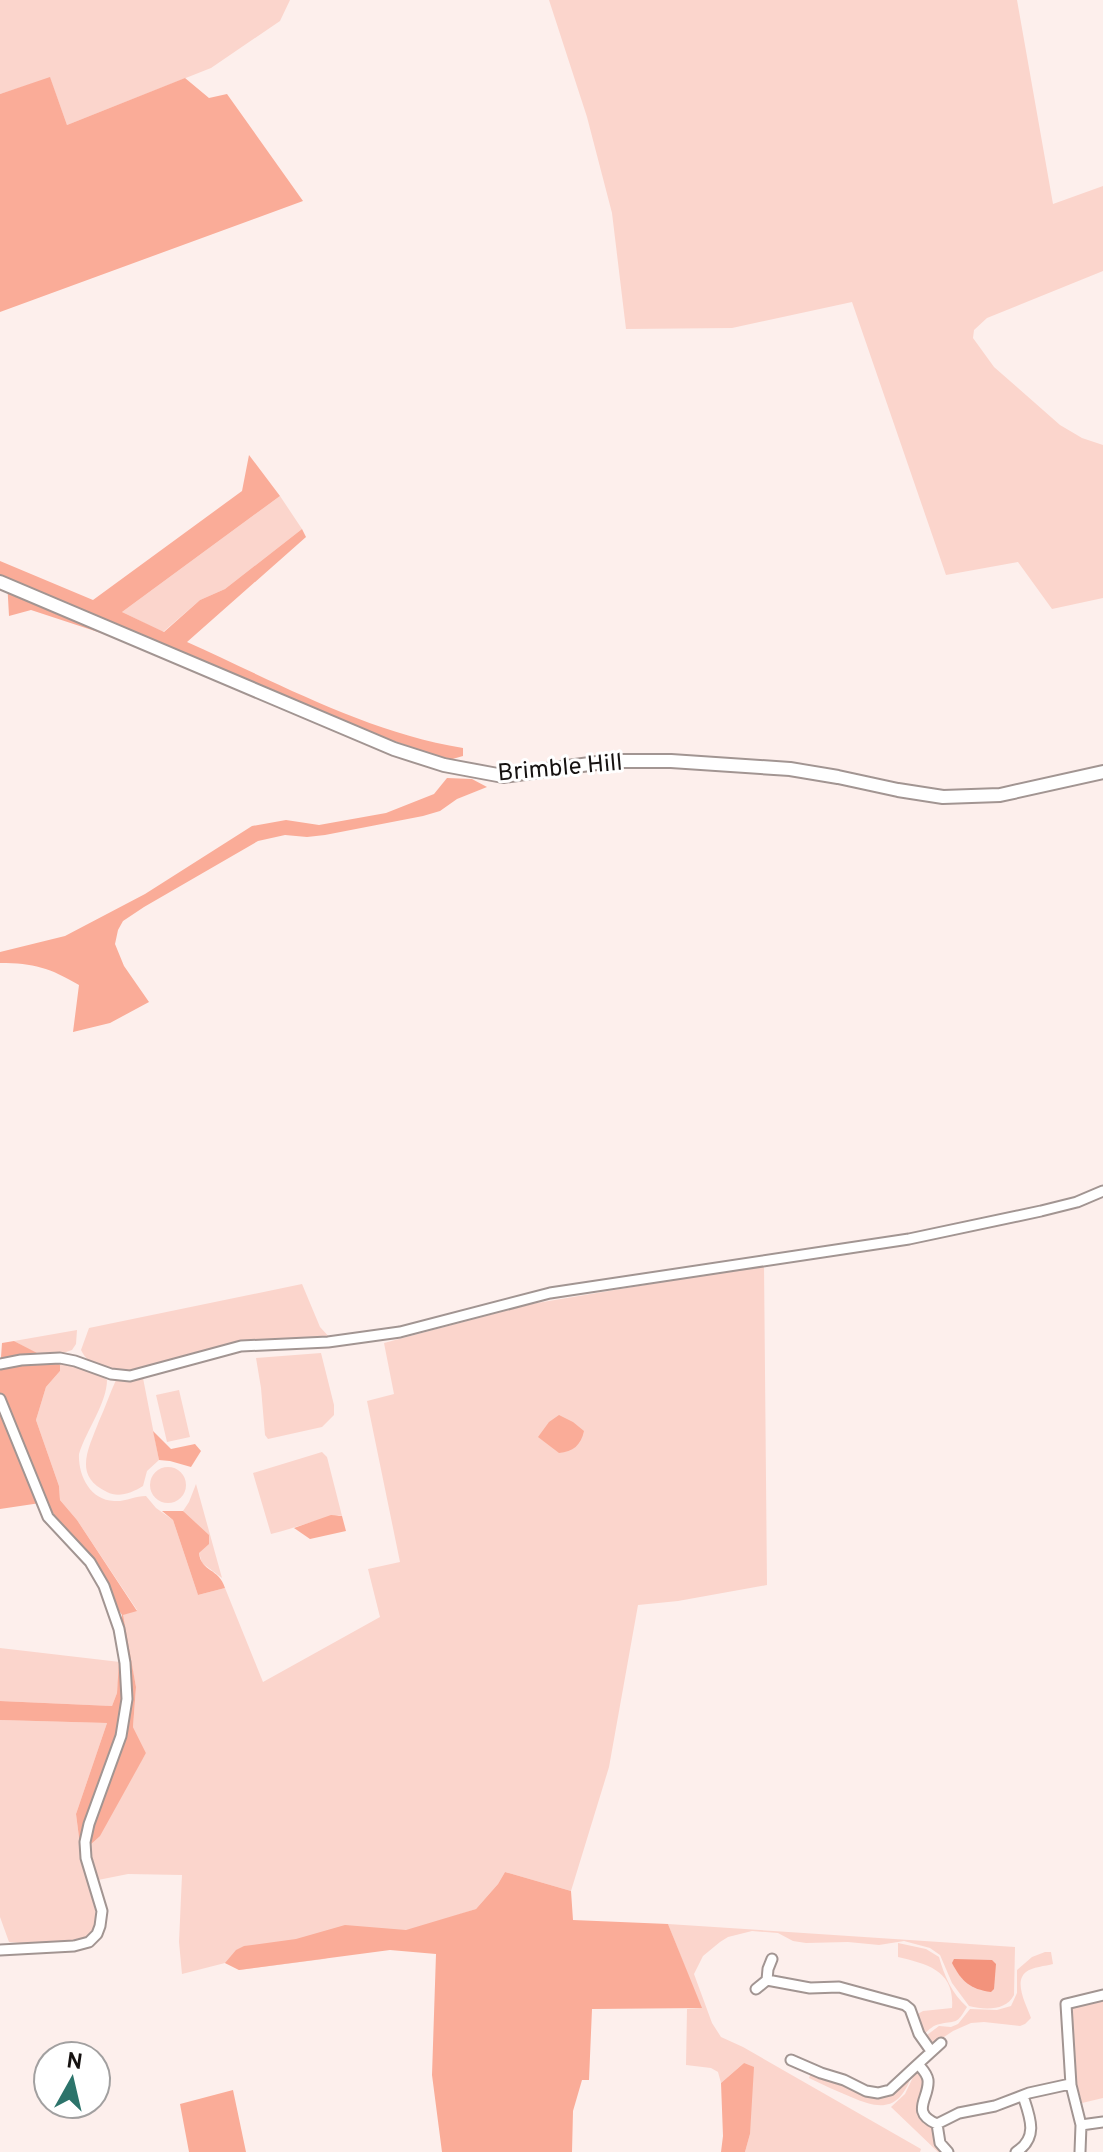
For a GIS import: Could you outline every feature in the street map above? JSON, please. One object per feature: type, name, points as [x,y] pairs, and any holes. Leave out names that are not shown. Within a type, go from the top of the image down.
[{"type":"main road","name":"Brimble Hill","points":[[0,582],[394,749],[486,774],[519,775],[611,761],[671,761],[790,769],[920,794],[969,797],[1030,790],[1103,772]]},
{"type":"street","points":[[0,1364],[60,1358],[111,1374],[130,1376],[241,1346],[328,1342],[400,1332],[550,1293],[909,1239],[1041,1211],[1077,1202],[1103,1191]]},
{"type":"street","points":[[0,1399],[48,1517],[90,1562],[104,1586],[119,1629],[127,1699],[121,1736],[85,1842],[86,1858],[102,1911],[97,1934],[89,1942],[74,1946],[0,1950]]},
{"type":"street","points":[[756,1989],[767,1980],[772,1959]]},
{"type":"street","points":[[767,1980],[810,1988],[839,1987],[905,2005],[931,2051]]},
{"type":"street","points":[[1080,2152],[1081,2125],[1070,2084],[1066,2004],[1103,1995]]},
{"type":"street","points":[[791,2060],[851,2082],[868,2092],[888,2092],[941,2043]]},
{"type":"street","points":[[918,2064],[926,2072],[929,2083],[922,2103],[924,2115],[937,2124],[952,2115],[1070,2084]]},
{"type":"street","points":[[1016,2152],[1027,2144],[1031,2131],[1023,2096]]},
{"type":"street","points":[[1081,2125],[1103,2122]]},
{"type":"street","points":[[937,2124],[940,2143],[948,2152]]},
{"type":"shaded area","points":[[0,0],[290,0],[280,21],[211,68],[67,125],[50,78],[0,94]]},
{"type":"shaded area","points":[[549,0],[1017,0],[1053,204],[1103,186],[1103,271],[987,318],[974,330],[973,338],[994,367],[1060,425],[1082,438],[1103,445],[1103,598],[1052,609],[1018,562],[946,575],[852,302],[732,328],[626,329],[612,213],[587,117]]},
{"type":"shaded area","points":[[50,77],[67,125],[185,78],[209,98],[227,94],[303,201],[0,312],[0,94]]},
{"type":"shaded area","points":[[249,455],[280,496],[122,612],[164,632],[200,600],[225,589],[302,529],[306,537],[187,642],[357,718],[463,748],[463,756],[449,760],[368,732],[167,647],[133,646],[31,610],[9,616],[7,580],[0,577],[0,561],[93,600],[242,491]]},
{"type":"shaded area","points":[[280,496],[302,529],[225,589],[200,600],[163,632],[122,612]]},
{"type":"shaded area","points":[[447,778],[472,779],[487,787],[457,799],[440,811],[423,816],[325,835],[285,835],[258,841],[123,921],[115,944],[124,966],[149,1002],[110,1023],[73,1032],[79,985],[41,968],[0,963],[0,952],[65,936],[145,894],[252,826],[286,820],[319,825],[386,813],[434,794]]},
{"type":"shaded area","points":[[764,1265],[767,1585],[638,1605],[609,1767],[571,1891],[505,1872],[476,1909],[324,1959],[239,1970],[225,1963],[182,1974],[179,1942],[182,1875],[128,1874],[98,1880],[89,1845],[146,1753],[133,1727],[136,1687],[122,1615],[137,1610],[77,1520],[60,1500],[59,1486],[36,1420],[46,1387],[60,1371],[52,1361],[81,1366],[107,1380],[104,1398],[79,1454],[87,1485],[106,1500],[146,1496],[173,1520],[198,1595],[225,1588],[263,1682],[380,1617],[368,1569],[400,1562],[367,1401],[394,1394],[384,1343],[531,1304]]},
{"type":"shaded area","points":[[302,1284],[320,1327],[331,1339],[256,1342],[137,1370],[113,1370],[94,1364],[81,1350],[89,1328]]},
{"type":"shaded area","points":[[77,1330],[76,1344],[72,1350],[63,1353],[39,1355],[14,1341]]},
{"type":"shaded area","points":[[14,1341],[60,1365],[60,1371],[46,1387],[36,1420],[59,1486],[60,1500],[77,1520],[137,1611],[123,1615],[136,1687],[133,1727],[146,1753],[100,1836],[81,1853],[76,1814],[107,1723],[0,1720],[0,1701],[112,1706],[117,1693],[122,1615],[102,1572],[58,1522],[47,1502],[0,1509],[2,1343]]},
{"type":"shaded area","points":[[321,1353],[334,1415],[322,1427],[268,1439],[256,1358]]},
{"type":"shaded area","points":[[143,1378],[159,1460],[147,1471],[143,1486],[125,1494],[111,1494],[90,1478],[86,1470],[88,1451],[116,1380]]},
{"type":"shaded area","points":[[179,1390],[190,1437],[167,1442],[156,1395]]},
{"type":"shaded area","points":[[559,1415],[584,1431],[576,1447],[559,1453],[538,1437],[549,1422]]},
{"type":"shaded area","points":[[153,1431],[171,1449],[195,1444],[201,1451],[191,1467],[159,1460]]},
{"type":"shaded area","points":[[322,1452],[327,1457],[342,1516],[271,1534],[253,1473]]},
{"type":"shaded area","points":[[168,1467],[181,1472],[186,1485],[181,1498],[168,1503],[155,1498],[150,1485],[155,1472]]},
{"type":"shaded area","points":[[196,1484],[222,1578],[202,1563],[199,1553],[202,1549],[183,1511]]},
{"type":"shaded area","points":[[162,1511],[183,1511],[209,1535],[209,1544],[199,1553],[200,1559],[219,1577],[225,1588],[198,1595],[173,1520]]},
{"type":"shaded area","points":[[331,1515],[342,1516],[346,1531],[310,1539],[294,1528]]},
{"type":"shaded area","points":[[0,1648],[120,1662],[117,1693],[112,1706],[0,1701]]},
{"type":"shaded area","points":[[0,1720],[107,1723],[76,1814],[81,1853],[98,1922],[94,1933],[83,1941],[41,1945],[9,1942],[0,1917]]},
{"type":"shaded area","points":[[505,1872],[571,1891],[573,1920],[668,1924],[702,2008],[592,2009],[589,2080],[582,2080],[573,2111],[572,2152],[442,2152],[432,2075],[436,1954],[390,1950],[239,1970],[225,1963],[244,1946],[296,1939],[345,1925],[406,1930],[476,1909]]},
{"type":"shaded area","points":[[668,1924],[1015,1947],[1014,1995],[1000,2007],[969,2006],[952,1983],[940,1955],[930,1948],[904,1941],[879,1945],[806,1943],[793,1941],[778,1933],[752,1931],[728,1937],[703,1956],[694,1974],[712,2023],[721,2037],[921,2149],[920,2152],[745,2152],[750,2134],[744,2063],[721,2083],[718,2072],[711,2068],[686,2065],[687,2009],[701,2008]]},
{"type":"shaded area","points":[[898,1943],[926,1949],[939,1957],[949,1984],[967,2007],[954,2022],[935,2026],[923,2036],[916,2015],[923,2011],[952,2008],[952,1995],[944,1977],[937,1971],[898,1957]]},
{"type":"shaded area","points":[[1051,1952],[1053,1964],[1029,1970],[1022,1976],[1022,1994],[1031,2018],[1025,2024],[971,2023],[935,2043],[923,2038],[939,2026],[958,2024],[970,2009],[997,2010],[1011,2006],[1017,1993],[1017,1970],[1032,1957]]},
{"type":"shaded area","points":[[954,1959],[992,1960],[996,1964],[994,1989],[984,1991],[967,1984],[952,1963]]},
{"type":"shaded area","points":[[1103,1999],[1103,2098],[1082,2103],[1076,2088],[1071,2012],[1074,2006]]},
{"type":"shaded area","points":[[744,2063],[754,2067],[750,2134],[745,2152],[721,2152],[721,2083]]},
{"type":"shaded area","points":[[919,2071],[923,2084],[918,2113],[933,2128],[935,2141],[943,2152],[938,2152],[891,2107],[905,2094]]},
{"type":"shaded area","points":[[811,2073],[846,2084],[870,2096],[912,2075],[895,2101],[880,2105],[862,2101],[809,2078]]},
{"type":"shaded area","points":[[233,2090],[246,2152],[189,2152],[180,2104]]}]
